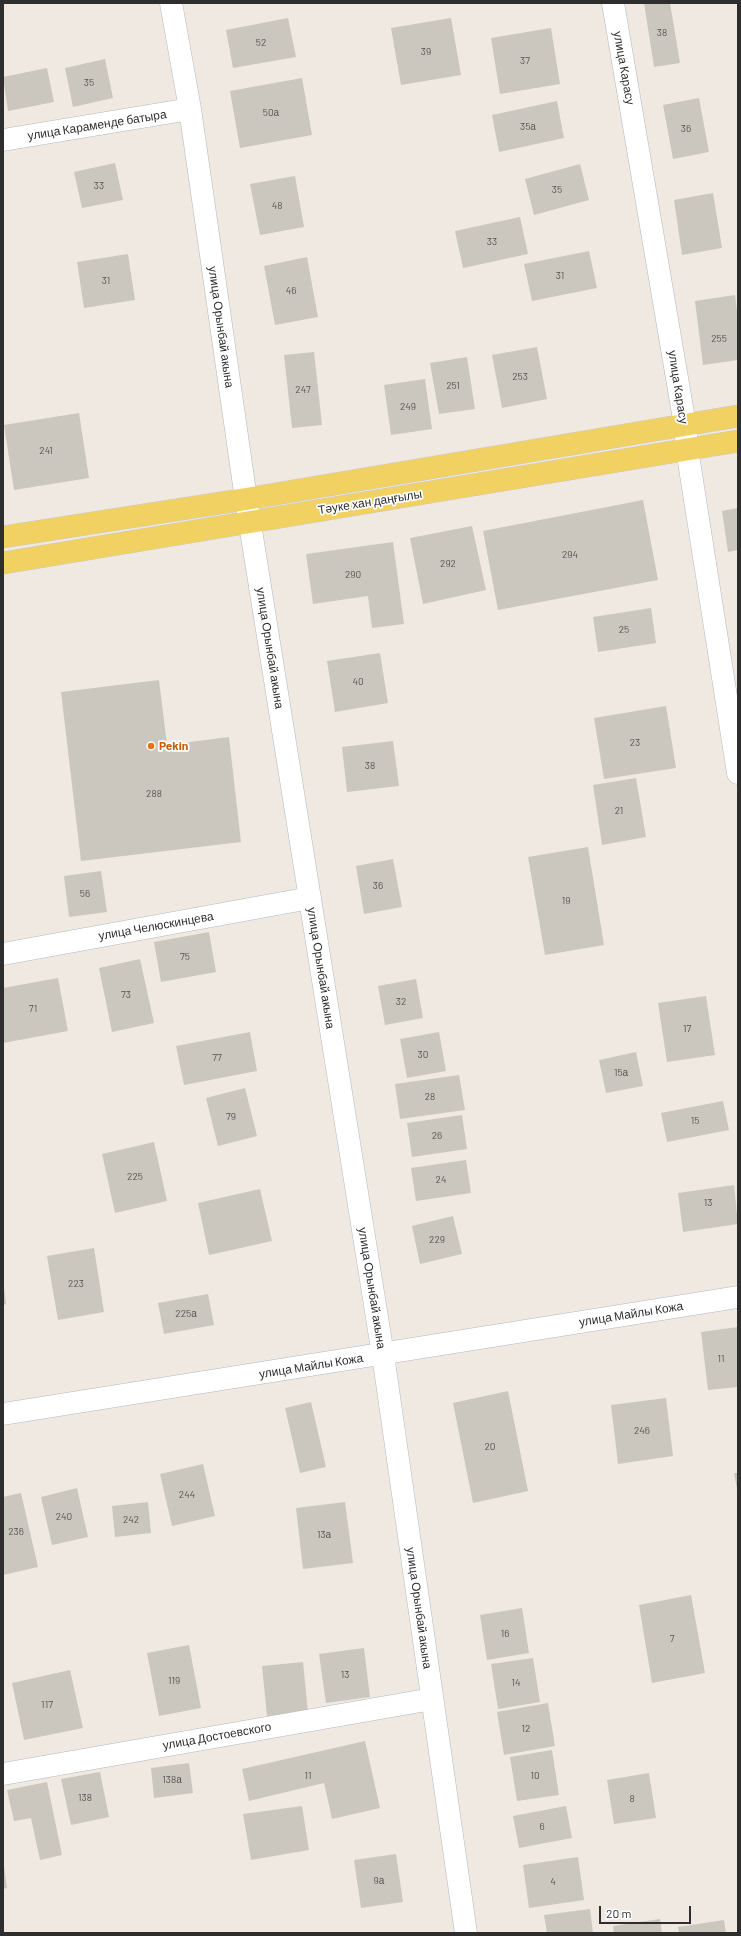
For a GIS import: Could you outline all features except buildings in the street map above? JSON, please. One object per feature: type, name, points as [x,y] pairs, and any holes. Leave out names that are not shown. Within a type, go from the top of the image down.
[{"type":"main road","name":"Тәуке хан даңғылы","points":[[3,537],[246,499],[738,416]]},
{"type":"main road","name":"Тәуке хан даңғылы","points":[[3,563],[738,441]]},
{"type":"street","name":"улица Орынбай акына","points":[[171,3],[190,109],[246,499],[383,1355],[466,1933]]},
{"type":"street","name":"улица Карасу","points":[[613,3],[685,425],[687,449],[738,772]]},
{"type":"street","name":"улица Караменде батыра","points":[[3,140],[190,109]]},
{"type":"street","name":"улица Челюскинцева","points":[[3,954],[310,898]]},
{"type":"street","name":"улица Майлы Кожа","points":[[3,1414],[383,1355],[738,1297]]},
{"type":"street","name":"улица Достоевского","points":[[3,1774],[432,1699]]},
{"type":"place","name":"Pekin","points":[[151,746]]}]
